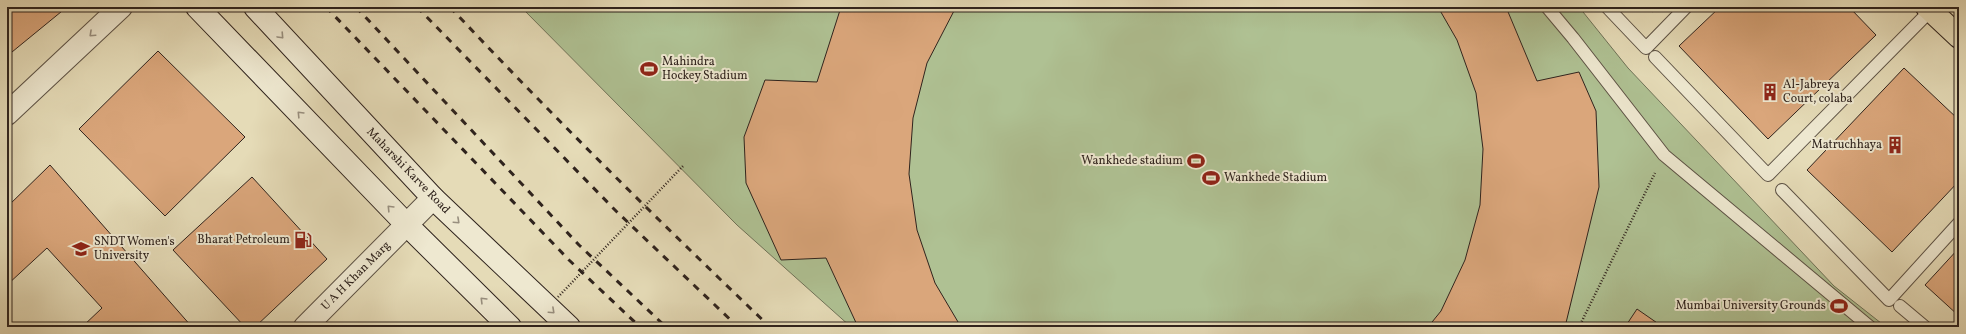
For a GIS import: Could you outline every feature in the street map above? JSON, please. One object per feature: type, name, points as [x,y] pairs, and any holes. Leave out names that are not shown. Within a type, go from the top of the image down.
[{"type":"main road","points":[[7,114],[121,7]]},
{"type":"main road","points":[[197,7],[407,225],[510,327]]},
{"type":"main road","name":"Maharshi Karve Road","points":[[255,7],[433,198],[569,327]]},
{"type":"main road","points":[[1929,9],[1959,37]]},
{"type":"main road","name":"U A H Khan Marg","points":[[305,327],[433,198]]},
{"type":"lane","points":[[1546,7],[1573,38],[1664,155],[1870,327]]},
{"type":"lane","points":[[1607,7],[1646,48],[1686,7]]},
{"type":"lane","points":[[1654,57],[1768,175],[1929,9]]},
{"type":"lane","points":[[1782,190],[1889,300],[1959,223]]},
{"type":"lane","points":[[1900,306],[1925,327]]},
{"type":"path","points":[[1579,327],[1664,155]]},
{"type":"path","points":[[558,297],[683,166]]},
{"type":"green space","name":"Wankhede Stadium","points":[[521,7],[1579,7],[1628,68],[1834,286],[1886,327],[851,327],[737,225]]},
{"type":"building","points":[[7,7],[67,7],[12,52],[7,46]]},
{"type":"building","points":[[841,7],[956,7],[927,63],[913,118],[909,174],[917,230],[935,283],[961,327],[858,327],[826,258],[781,260],[746,183],[744,137],[765,80],[817,82]]},
{"type":"building","points":[[1438,7],[1506,7],[1537,81],[1579,72],[1596,111],[1599,187],[1565,327],[1428,327],[1441,311],[1465,260],[1480,205],[1483,149],[1476,93],[1457,40]]},
{"type":"building","points":[[1648,7],[1658,7],[1652,12]]},
{"type":"building","name":"Al-Jabreya Court, colaba","points":[[1720,7],[1849,7],[1876,35],[1768,139],[1679,46]]},
{"type":"building","points":[[158,51],[245,137],[165,216],[79,129]]},
{"type":"building","name":"Matruchhaya","points":[[1904,68],[1959,120],[1959,181],[1892,252],[1807,170]]},
{"type":"building","points":[[50,165],[192,327],[82,327],[102,308],[47,248],[7,285],[7,207]]},
{"type":"building","points":[[252,177],[327,259],[255,327],[245,327],[173,250]]},
{"type":"building","points":[[1959,248],[1959,316],[1925,285]]},
{"type":"building","points":[[1637,309],[1663,327],[1625,327]]},
{"type":"railway","points":[[326,7],[569,260],[640,327]]},
{"type":"railway","points":[[356,7],[579,245],[666,327]]},
{"type":"railway","points":[[417,7],[616,211],[738,327]]},
{"type":"railway","points":[[450,7],[528,89],[688,249],[770,327]]},
{"type":"place","name":"Mahindra Hockey Stadium","points":[[649,69]]},
{"type":"place","name":"Al-Jabreya Court, colaba","points":[[1770,92]]},
{"type":"place","name":"Matruchhaya","points":[[1895,145]]},
{"type":"place","name":"Wankhede stadium","points":[[1196,161]]},
{"type":"place","name":"Wankhede Stadium","points":[[1211,178]]},
{"type":"place","name":"Bharat Petroleum","points":[[303,240]]},
{"type":"place","name":"SNDT Women's University","points":[[81,249]]},
{"type":"place","name":"Mumbai University Grounds","points":[[1839,306]]}]
